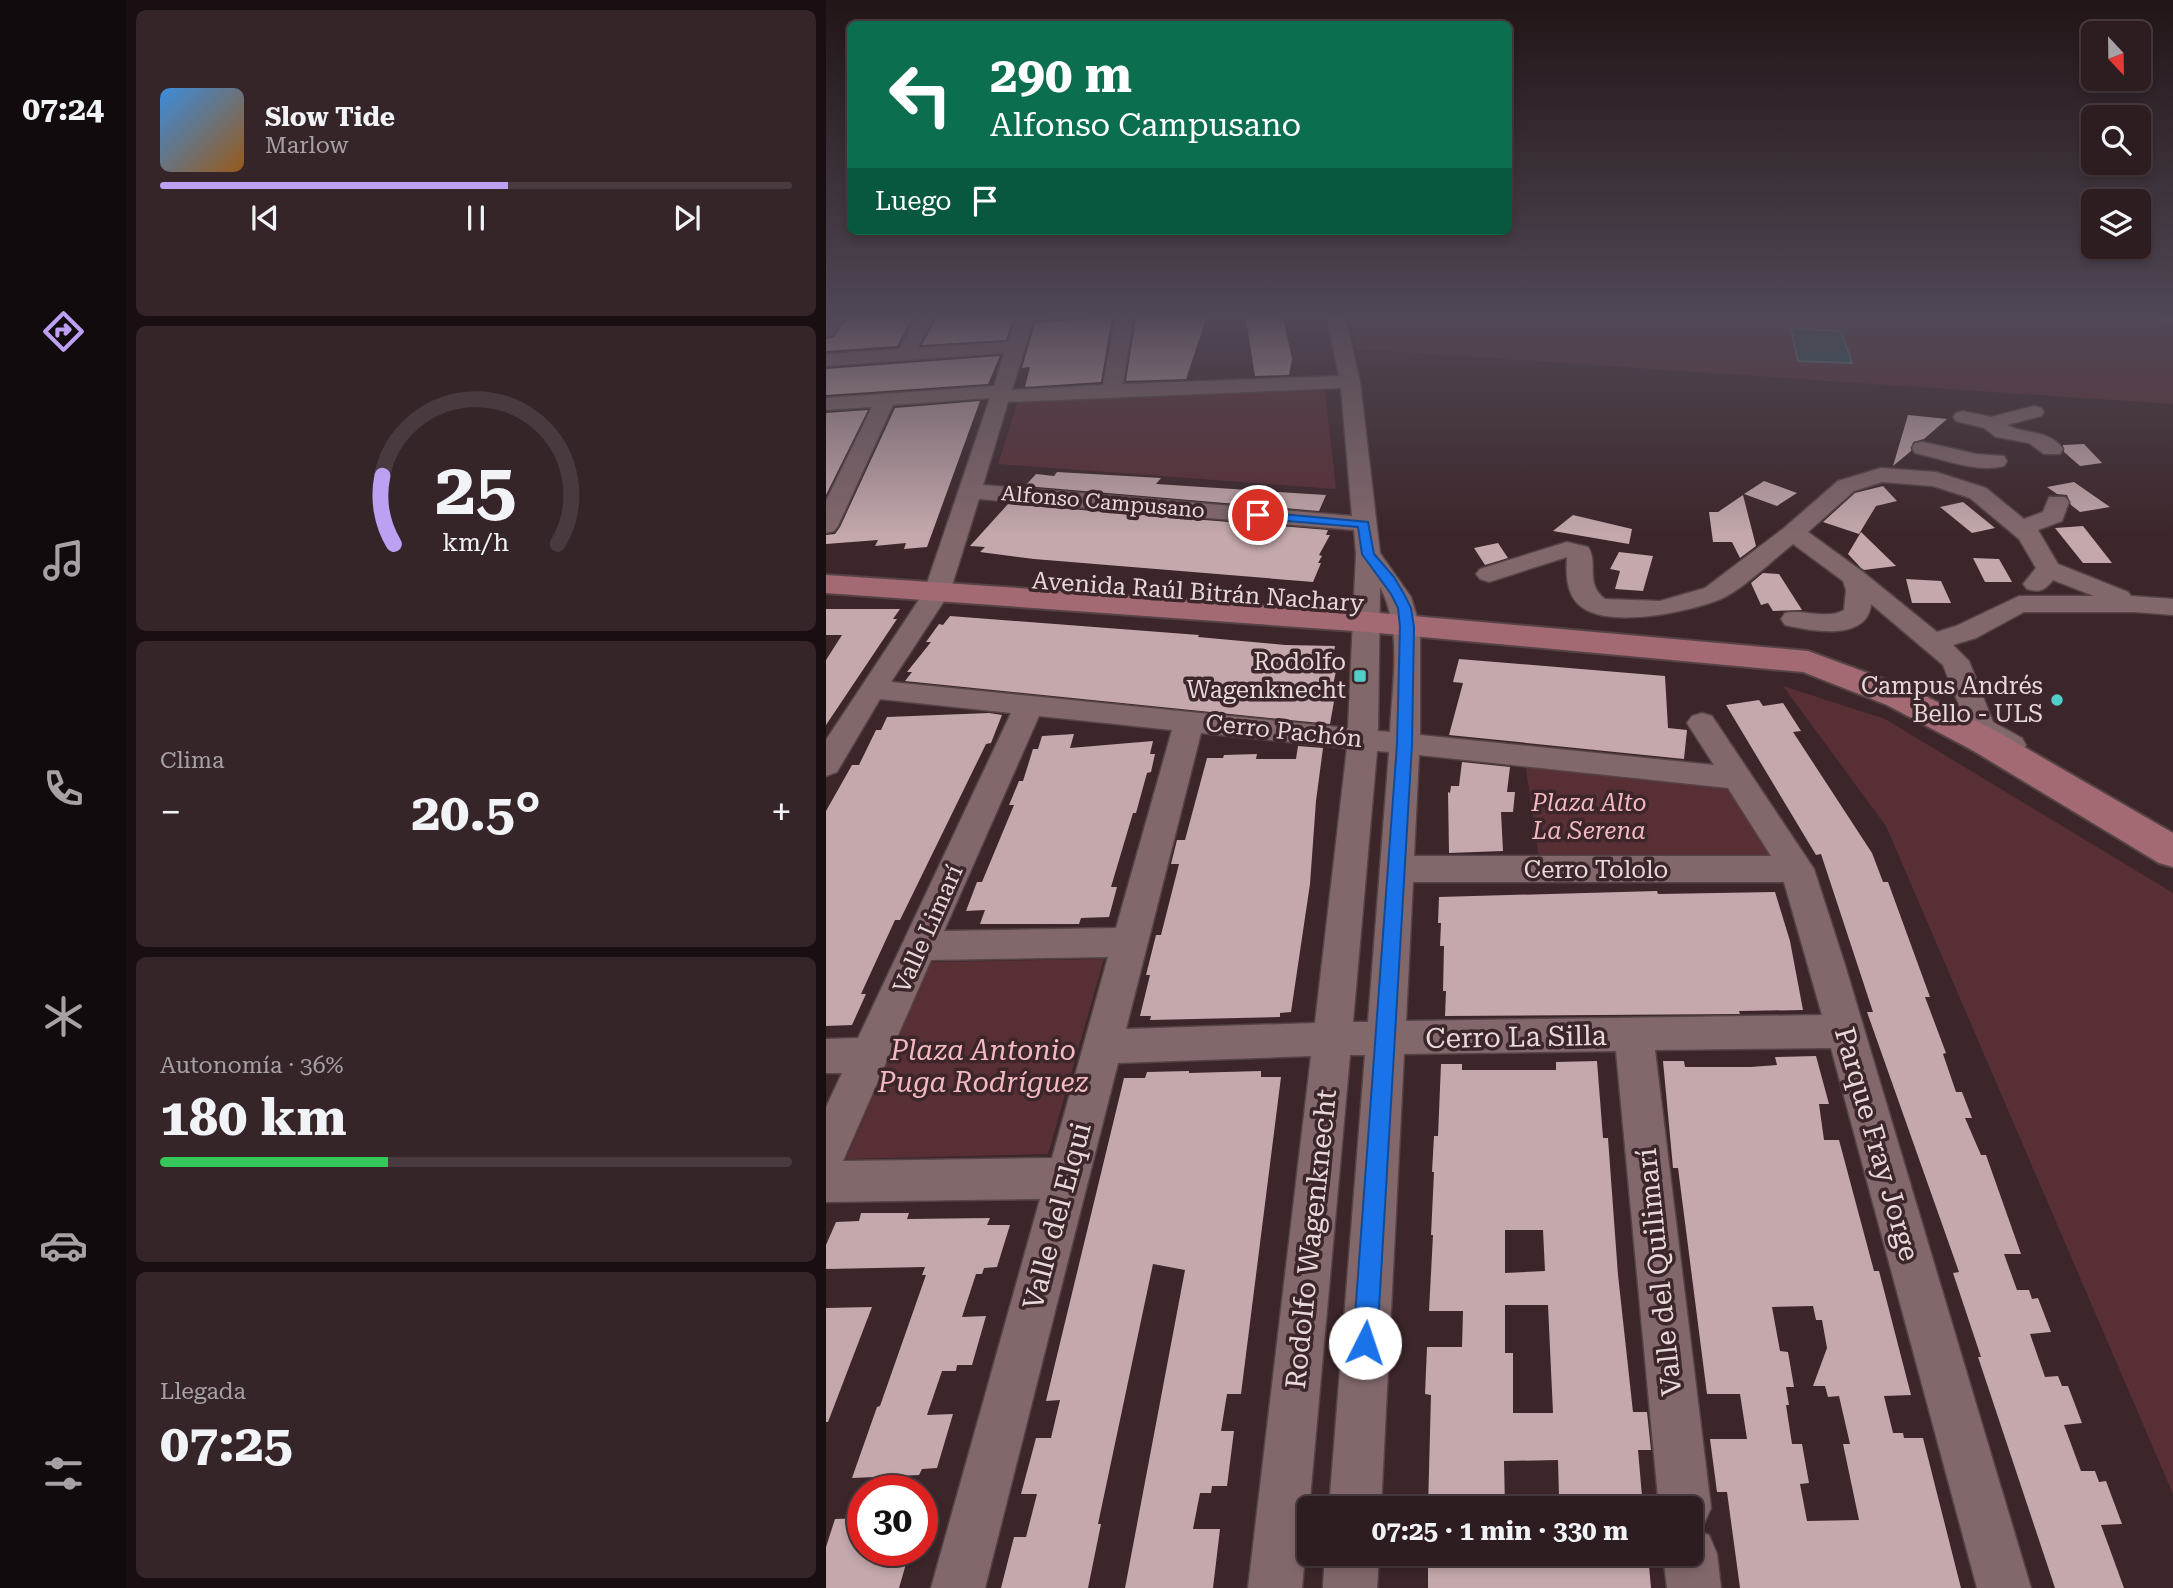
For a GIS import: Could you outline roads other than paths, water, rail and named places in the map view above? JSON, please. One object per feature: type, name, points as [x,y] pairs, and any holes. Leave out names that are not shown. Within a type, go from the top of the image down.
[{"type":"main road","name":"Avenida Raúl Bitrán Nachary","points":[[826,563],[940,582],[1368,614],[1808,662],[1899,697],[1985,741],[2173,852]]},
{"type":"main road","name":"Avenida Raúl Bitrán Nachary","points":[[826,584],[940,582]]},
{"type":"street","points":[[826,765],[940,582],[1002,387]]},
{"type":"street","points":[[826,404],[1198,387]]},
{"type":"street","name":"Rodolfo Wagenknecht","points":[[1275,1588],[1363,739],[1368,554],[1351,387]]},
{"type":"street","points":[[826,526],[885,400]]},
{"type":"street","points":[[1997,428],[2034,412]]},
{"type":"street","points":[[1964,417],[2035,438],[2052,449]]},
{"type":"street","points":[[1988,499],[1996,461],[1997,428]]},
{"type":"street","points":[[1923,448],[1977,461],[1996,461]]},
{"type":"street","points":[[1489,574],[1567,549],[1579,552],[1579,578],[1587,598],[1599,607],[1661,609],[1714,593],[1793,533],[1846,486],[1881,475],[1936,479],[1978,493],[2029,535],[2049,569],[2136,604]]},
{"type":"street","name":"Alfonso Campusano","points":[[968,491],[1364,524]]},
{"type":"street","points":[[2022,528],[2059,514]]},
{"type":"street","points":[[1793,533],[1854,577],[1955,661],[1981,728],[2173,837]]},
{"type":"street","points":[[1368,554],[1389,579],[1406,618]]},
{"type":"street","points":[[1934,642],[1966,632],[2019,604],[2049,569]]},
{"type":"street","points":[[1794,619],[1842,623],[1857,614],[1858,590],[1854,577]]},
{"type":"street","points":[[2019,604],[2136,604],[2173,607]]},
{"type":"street","name":"Rodolfo Wagenknecht","points":[[1355,1496],[1383,1039],[1405,744],[1406,618]]},
{"type":"street","name":"Cerro Pachón","points":[[872,689],[1738,778]]},
{"type":"street","name":"Valle Limarí","points":[[826,1152],[1029,705]]},
{"type":"street","name":"Valle del Elqui","points":[[958,1588],[1189,722]]},
{"type":"street","name":"Parque Fray Jorge","points":[[1702,723],[1797,869],[2004,1588]]},
{"type":"street","name":"Cerro Tololo","points":[[1395,869],[1797,869]]},
{"type":"street","points":[[920,946],[1130,943]]},
{"type":"street","name":"Cerro La Silla","points":[[1103,1047],[1331,1039],[1845,1031]]},
{"type":"street","name":"Valle del Quilimarí","points":[[1634,1035],[1684,1496]]},
{"type":"street","points":[[826,1056],[870,1055]]},
{"type":"street","points":[[826,1182],[1067,1178]]},
{"type":"street","points":[[1350,1588],[1351,1566]]},
{"type":"street","points":[[1691,1566],[1694,1588]]},
{"type":"place","name":"Rodolfo Wagenknecht","points":[[1360,676]]},
{"type":"place","name":"Campus Andrés Bello - ULS","points":[[2057,700]]},
{"type":"park label","name":"Plaza Alto La Serena","points":[[1589,817]]},
{"type":"park label","name":"Plaza Antonio Puga Rodríguez","points":[[983,1066]]}]
